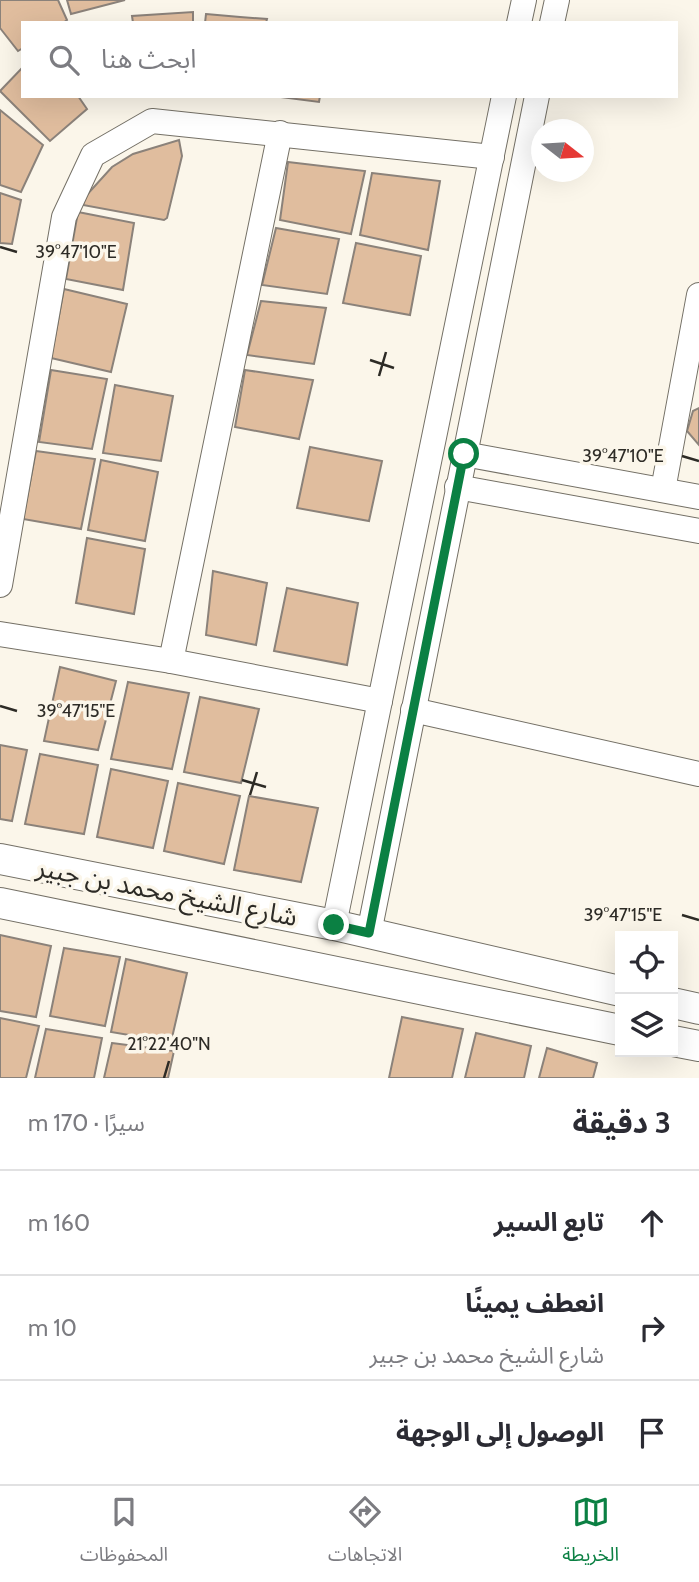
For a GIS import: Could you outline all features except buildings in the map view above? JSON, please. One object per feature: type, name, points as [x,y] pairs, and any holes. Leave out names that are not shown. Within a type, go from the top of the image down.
[{"type":"main road","name":"شارع الشيخ محمد بن جبير","points":[[0,859],[334,925],[615,990]]},
{"type":"main road","name":"شارع الشيخ محمد بن جبير","points":[[0,903],[615,1029]]},
{"type":"main road","points":[[678,1004],[699,1009]]},
{"type":"main road","points":[[678,1042],[699,1046]]},
{"type":"street","points":[[519,21],[524,0]]},
{"type":"street","points":[[552,21],[557,0]]},
{"type":"street","points":[[334,925],[504,98]]},
{"type":"street","points":[[369,933],[537,98]]},
{"type":"street","points":[[0,585],[64,217],[93,155],[152,121],[492,157]]},
{"type":"street","points":[[171,661],[280,133]]},
{"type":"street","points":[[663,491],[699,295]]},
{"type":"street","points":[[464,454],[699,497]]},
{"type":"street","points":[[457,487],[699,531]]},
{"type":"street","points":[[0,635],[171,661],[380,701]]},
{"type":"street","points":[[413,710],[699,774]]},
{"type":"route","points":[[334,925],[369,933],[464,454]]}]
